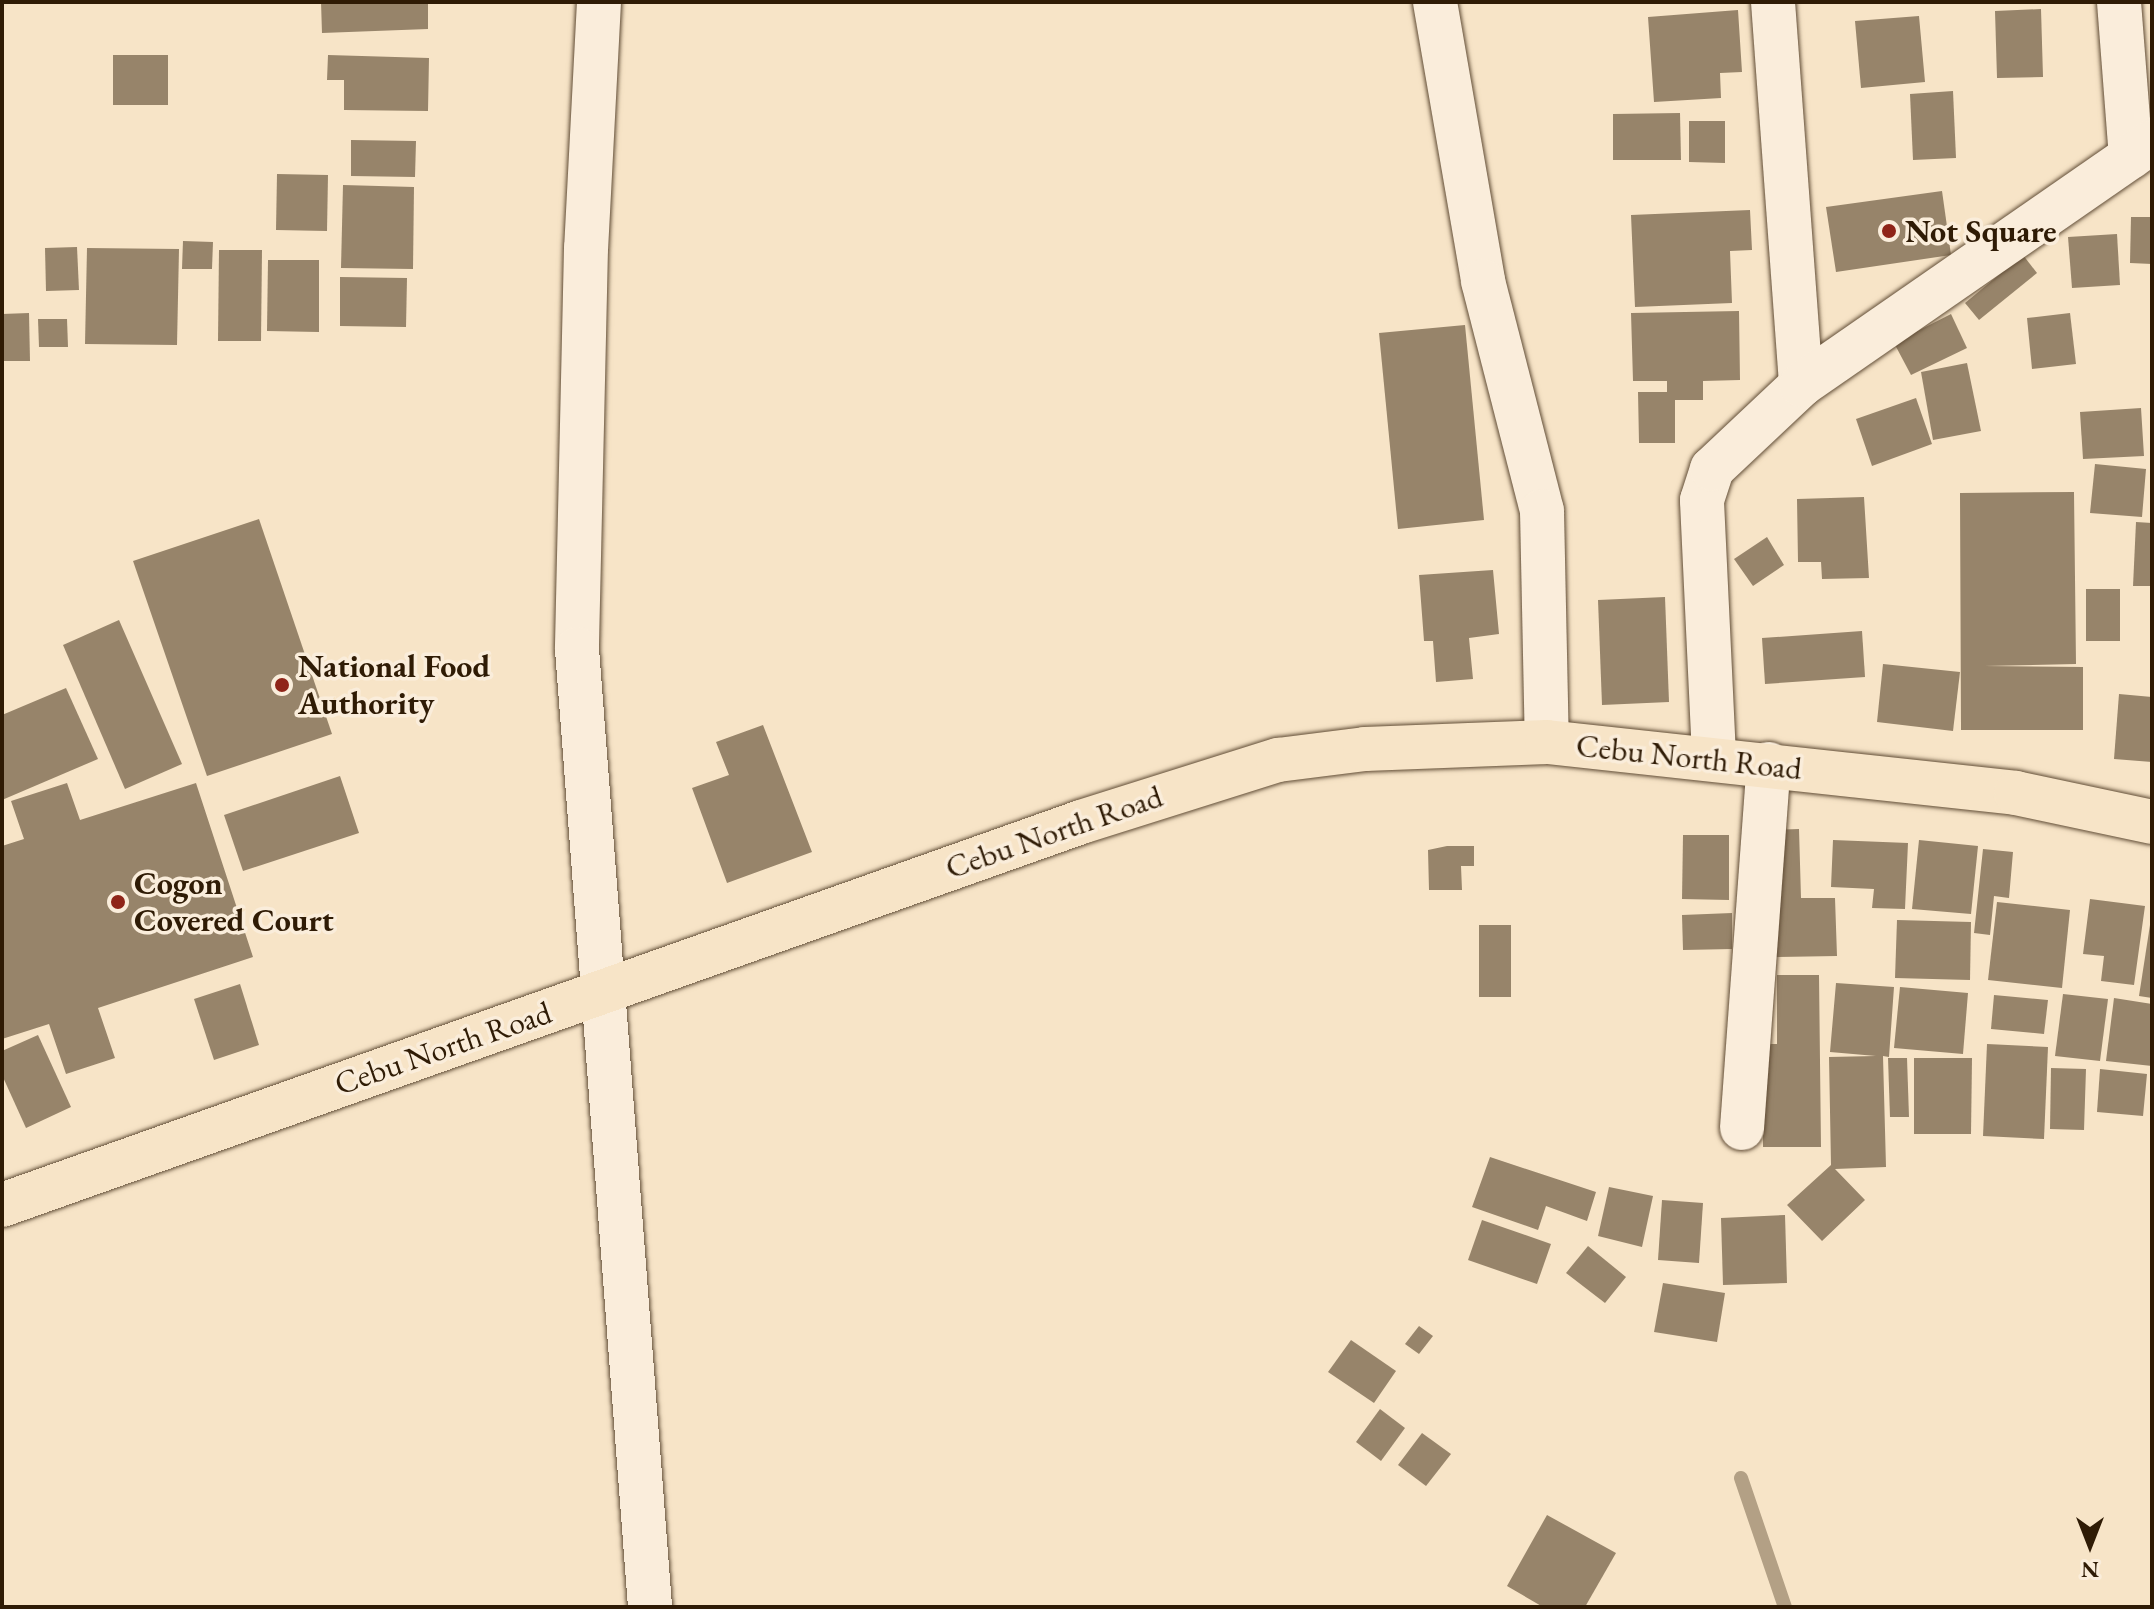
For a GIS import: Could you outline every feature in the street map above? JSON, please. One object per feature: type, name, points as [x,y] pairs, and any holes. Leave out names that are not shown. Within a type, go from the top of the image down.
[{"type":"highway","name":"Cebu North Road","points":[[2,1205],[1206,779],[1278,760],[1365,749],[1547,742],[1714,756],[2016,793],[2152,822]]},
{"type":"street","points":[[599,2],[586,248],[577,649],[599,994],[650,1607]]},
{"type":"street","points":[[1435,2],[1483,281],[1542,511],[1547,742]]},
{"type":"street","points":[[1773,2],[1801,385]]},
{"type":"street","points":[[1714,756],[1702,500],[1712,469],[1801,385],[2141,150],[2119,2]]},
{"type":"street","points":[[1742,1128],[1769,764]]},
{"type":"building","points":[[321,2],[428,2],[428,29],[322,33]]},
{"type":"building","points":[[2041,9],[2043,77],[1997,78],[1995,11]]},
{"type":"building","points":[[1738,10],[1742,72],[1720,73],[1721,98],[1654,102],[1648,17]]},
{"type":"building","points":[[1919,16],[1925,82],[1861,88],[1855,21]]},
{"type":"building","points":[[113,55],[168,55],[168,105],[113,105]]},
{"type":"building","points":[[328,55],[429,58],[428,111],[344,110],[344,80],[327,80]]},
{"type":"building","points":[[1953,91],[1956,158],[1913,160],[1910,94]]},
{"type":"building","points":[[1680,113],[1681,160],[1613,160],[1613,114]]},
{"type":"building","points":[[1689,121],[1725,121],[1725,163],[1689,162]]},
{"type":"building","points":[[351,140],[416,141],[415,177],[351,176]]},
{"type":"building","points":[[277,174],[328,175],[327,231],[276,230]]},
{"type":"building","points":[[343,185],[414,187],[413,269],[341,268]]},
{"type":"building","name":"Not Square","points":[[1942,191],[1951,255],[1836,272],[1826,207]]},
{"type":"building","points":[[1750,210],[1752,250],[1730,251],[1732,303],[1635,307],[1631,215]]},
{"type":"building","points":[[2131,217],[2152,217],[2152,264],[2130,263]]},
{"type":"building","points":[[2117,234],[2120,285],[2072,288],[2068,237]]},
{"type":"building","points":[[183,241],[213,242],[212,269],[182,269]]},
{"type":"building","points":[[77,247],[79,290],[46,291],[45,248]]},
{"type":"building","points":[[87,248],[179,249],[177,345],[85,344]]},
{"type":"building","points":[[219,250],[262,250],[261,341],[218,341]]},
{"type":"building","points":[[2023,255],[2037,273],[1979,320],[1965,303]]},
{"type":"building","points":[[268,260],[319,260],[319,332],[267,331]]},
{"type":"building","points":[[340,277],[407,278],[406,327],[340,326]]},
{"type":"building","points":[[1739,311],[1740,380],[1703,381],[1703,400],[1675,400],[1675,443],[1639,443],[1638,392],[1667,392],[1667,381],[1633,381],[1631,313]]},
{"type":"building","points":[[29,313],[30,361],[2,361],[2,314]]},
{"type":"building","points":[[2070,313],[2076,364],[2032,369],[2027,318]]},
{"type":"building","points":[[1951,314],[1967,348],[1911,375],[1894,343]]},
{"type":"building","points":[[38,319],[67,319],[68,347],[39,347]]},
{"type":"building","points":[[1465,325],[1484,520],[1398,529],[1379,333]]},
{"type":"building","points":[[1967,363],[1981,431],[1933,440],[1921,372]]},
{"type":"building","points":[[1916,398],[1932,444],[1872,466],[1856,419]]},
{"type":"building","points":[[2141,408],[2144,456],[2083,459],[2080,412]]},
{"type":"building","points":[[2095,464],[2146,469],[2142,517],[2090,513]]},
{"type":"building","points":[[2074,492],[2076,664],[1984,666],[2083,667],[2083,730],[1961,730],[1960,493]]},
{"type":"building","points":[[1864,497],[1869,578],[1822,579],[1821,562],[1798,562],[1797,499]]},
{"type":"building","points":[[259,519],[332,734],[207,776],[133,561]]},
{"type":"building","points":[[2136,522],[2152,523],[2152,586],[2133,586]]},
{"type":"building","points":[[1767,537],[1784,565],[1753,586],[1734,559]]},
{"type":"building","points":[[1493,570],[1499,634],[1469,638],[1473,679],[1436,682],[1433,641],[1424,641],[1419,575]]},
{"type":"building","points":[[2086,589],[2120,589],[2120,641],[2086,641]]},
{"type":"building","points":[[1665,597],[1669,702],[1602,705],[1598,600]]},
{"type":"building","points":[[119,620],[182,764],[125,789],[63,645]]},
{"type":"building","points":[[1862,631],[1865,677],[1765,684],[1762,638]]},
{"type":"building","points":[[1883,664],[1960,672],[1953,731],[1877,722]]},
{"type":"building","points":[[66,688],[98,759],[2,800],[2,715]]},
{"type":"building","points":[[2119,694],[2152,697],[2152,762],[2114,759]]},
{"type":"building","points":[[763,725],[812,852],[727,883],[692,788],[729,775],[716,742]]},
{"type":"building","points":[[340,776],[359,833],[243,871],[224,815]]},
{"type":"building","name":"Cogon Covered Court","points":[[67,783],[80,820],[196,783],[253,957],[98,1008],[115,1058],[66,1074],[49,1024],[2,1039],[2,846],[24,839],[11,801]]},
{"type":"building","points":[[1799,829],[1801,898],[1835,898],[1837,956],[1775,957],[1772,830]]},
{"type":"building","points":[[1683,835],[1729,835],[1729,900],[1682,899]]},
{"type":"building","points":[[1833,840],[1908,843],[1905,909],[1872,908],[1874,889],[1831,887]]},
{"type":"building","points":[[1919,840],[1978,846],[1971,914],[1912,909]]},
{"type":"building","points":[[1474,846],[1474,866],[1461,866],[1462,890],[1429,890],[1428,850]]},
{"type":"building","points":[[1983,849],[2013,852],[2009,898],[1994,896],[1990,935],[1974,933]]},
{"type":"building","points":[[2090,899],[2145,906],[2134,985],[2101,981],[2104,956],[2083,954]]},
{"type":"building","points":[[1997,902],[2070,910],[2062,988],[1988,980]]},
{"type":"building","points":[[2152,912],[2152,998],[2139,996]]},
{"type":"building","points":[[1732,913],[1732,949],[1683,950],[1682,915]]},
{"type":"building","points":[[1897,920],[1971,922],[1970,980],[1895,978]]},
{"type":"building","points":[[1479,925],[1511,925],[1511,997],[1479,997]]},
{"type":"building","points":[[1777,975],[1819,975],[1821,1147],[1763,1147],[1763,1044],[1777,1044]]},
{"type":"building","points":[[1836,983],[1894,987],[1889,1057],[1883,1056],[1886,1167],[1835,1169],[1865,1200],[1822,1241],[1787,1205],[1831,1165],[1829,1057],[1876,1056],[1830,1052]]},
{"type":"building","points":[[240,984],[259,1045],[214,1060],[194,999]]},
{"type":"building","points":[[1900,987],[1968,993],[1963,1054],[1894,1048]]},
{"type":"building","points":[[2063,994],[2108,999],[2100,1061],[2055,1056]]},
{"type":"building","points":[[1994,995],[2048,1000],[2044,1034],[1991,1029]]},
{"type":"building","points":[[2114,998],[2152,1004],[2152,1066],[2106,1061]]},
{"type":"building","points":[[38,1035],[71,1107],[26,1128],[2,1075],[2,1051]]},
{"type":"building","points":[[1987,1044],[2048,1047],[2044,1139],[1983,1136]]},
{"type":"building","points":[[1888,1058],[1907,1058],[1909,1117],[1890,1117]]},
{"type":"building","points":[[1914,1058],[1972,1058],[1971,1134],[1914,1134]]},
{"type":"building","points":[[2051,1068],[2086,1069],[2084,1130],[2050,1129]]},
{"type":"building","points":[[2100,1069],[2147,1074],[2143,1116],[2097,1112]]},
{"type":"building","points":[[1490,1157],[1596,1192],[1587,1221],[1546,1206],[1538,1230],[1472,1207]]},
{"type":"building","points":[[1609,1187],[1653,1196],[1642,1247],[1598,1236]]},
{"type":"building","points":[[1662,1200],[1703,1203],[1699,1263],[1658,1260]]},
{"type":"building","points":[[1785,1215],[1787,1283],[1723,1285],[1721,1218]]},
{"type":"building","points":[[1482,1220],[1551,1244],[1537,1284],[1468,1260]]},
{"type":"building","points":[[1588,1246],[1626,1277],[1605,1303],[1566,1273]]},
{"type":"building","points":[[1663,1283],[1725,1293],[1717,1342],[1654,1332]]},
{"type":"building","points":[[1419,1326],[1433,1336],[1419,1354],[1405,1344]]},
{"type":"building","points":[[1351,1340],[1396,1371],[1374,1403],[1328,1372]]},
{"type":"building","points":[[1380,1409],[1405,1428],[1381,1461],[1356,1442]]},
{"type":"building","points":[[1422,1433],[1451,1454],[1426,1486],[1398,1465]]},
{"type":"building","points":[[1547,1515],[1616,1553],[1585,1607],[1543,1607],[1507,1586]]},
{"type":"waterway","points":[[1741,1478],[1785,1607]]},
{"type":"place","name":"Not Square","points":[[1889,231]]},
{"type":"place","name":"National Food Authority","points":[[282,685]]},
{"type":"place","name":"Cogon Covered Court","points":[[118,902]]}]
